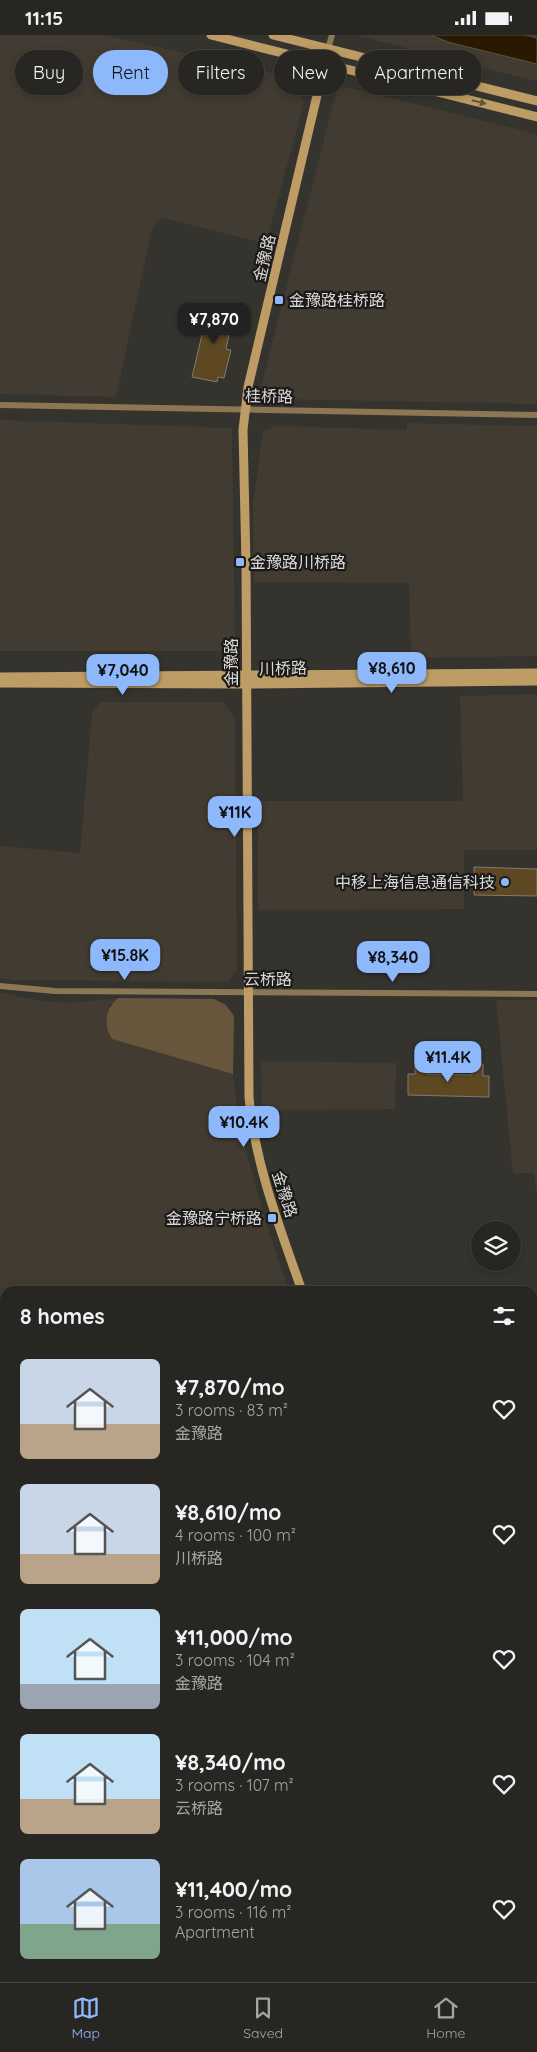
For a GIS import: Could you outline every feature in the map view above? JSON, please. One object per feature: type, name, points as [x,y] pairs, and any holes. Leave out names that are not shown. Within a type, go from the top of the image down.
[{"type":"street","points":[[211,35],[274,50]]},
{"type":"street","points":[[273,35],[537,101]]},
{"type":"street","name":"金豫路","points":[[328,49],[332,35]]},
{"type":"street","points":[[346,68],[537,117]]},
{"type":"street","name":"金豫路","points":[[300,1286],[264,1179],[254,1139],[249,1097],[246,564],[243,430],[244,409],[254,359],[317,95]]},
{"type":"street","name":"桂桥路","points":[[0,405],[537,415]]},
{"type":"street","name":"川桥路","points":[[0,683],[246,680],[537,673]]},
{"type":"street","name":"川桥路","points":[[0,677],[537,681]]},
{"type":"street","name":"云桥路","points":[[0,986],[55,991],[537,994]]},
{"type":"shaded area","points":[[0,35],[105,35],[178,52],[178,95],[264,95],[264,71],[274,74],[274,95],[301,95],[304,102],[266,244],[164,218],[156,223],[151,233],[116,397],[0,394]]},
{"type":"shaded area","points":[[355,35],[537,35],[537,81],[482,67],[482,50],[414,50]]},
{"type":"shaded area","points":[[431,35],[526,35],[537,38],[537,64],[482,50],[448,42]]},
{"type":"shaded area","points":[[346,87],[356,89],[356,95],[379,95],[537,134],[537,404],[272,399],[261,386],[335,95],[346,95]]},
{"type":"shaded area","points":[[0,420],[232,428],[235,651],[0,651]]},
{"type":"shaded area","points":[[407,423],[537,426],[537,656],[411,658],[409,583],[254,582],[253,504],[263,431],[276,426],[407,430]]},
{"type":"shaded area","points":[[537,694],[537,850],[464,850],[464,909],[258,910],[258,801],[463,801],[460,696]]},
{"type":"shaded area","points":[[100,702],[223,702],[235,718],[237,970],[228,982],[10,980],[0,978],[0,846],[80,853],[92,713]]},
{"type":"shaded area","points":[[0,992],[40,1001],[69,1003],[118,998],[109,1006],[113,1039],[233,1074],[240,1129],[264,1216],[287,1286],[0,1286]]},
{"type":"shaded area","points":[[118,998],[214,999],[226,1005],[234,1016],[233,1074],[112,1039],[107,1028],[107,1017],[110,1007]]},
{"type":"shaded area","points":[[496,1000],[537,1000],[537,1200],[534,1173],[513,1173]]},
{"type":"shaded area","points":[[261,1061],[396,1063],[395,1109],[262,1110]]},
{"type":"building","points":[[209,305],[234,311],[226,349],[231,350],[224,378],[218,377],[217,382],[192,377]]},
{"type":"building","name":"中移上海信息通信科技","points":[[474,867],[537,869],[537,896],[474,895]]},
{"type":"building","points":[[415,1061],[423,1061],[423,1066],[427,1066],[427,1074],[472,1075],[472,1064],[483,1064],[483,1076],[489,1076],[489,1097],[408,1095],[408,1074],[415,1074]]},
{"type":"place","name":"金豫路桂桥路","points":[[279,300]]},
{"type":"place","name":"金豫路川桥路","points":[[240,562]]},
{"type":"place","name":"中移上海信息通信科技","points":[[505,882]]},
{"type":"place","name":"金豫路宁桥路","points":[[272,1218]]}]
